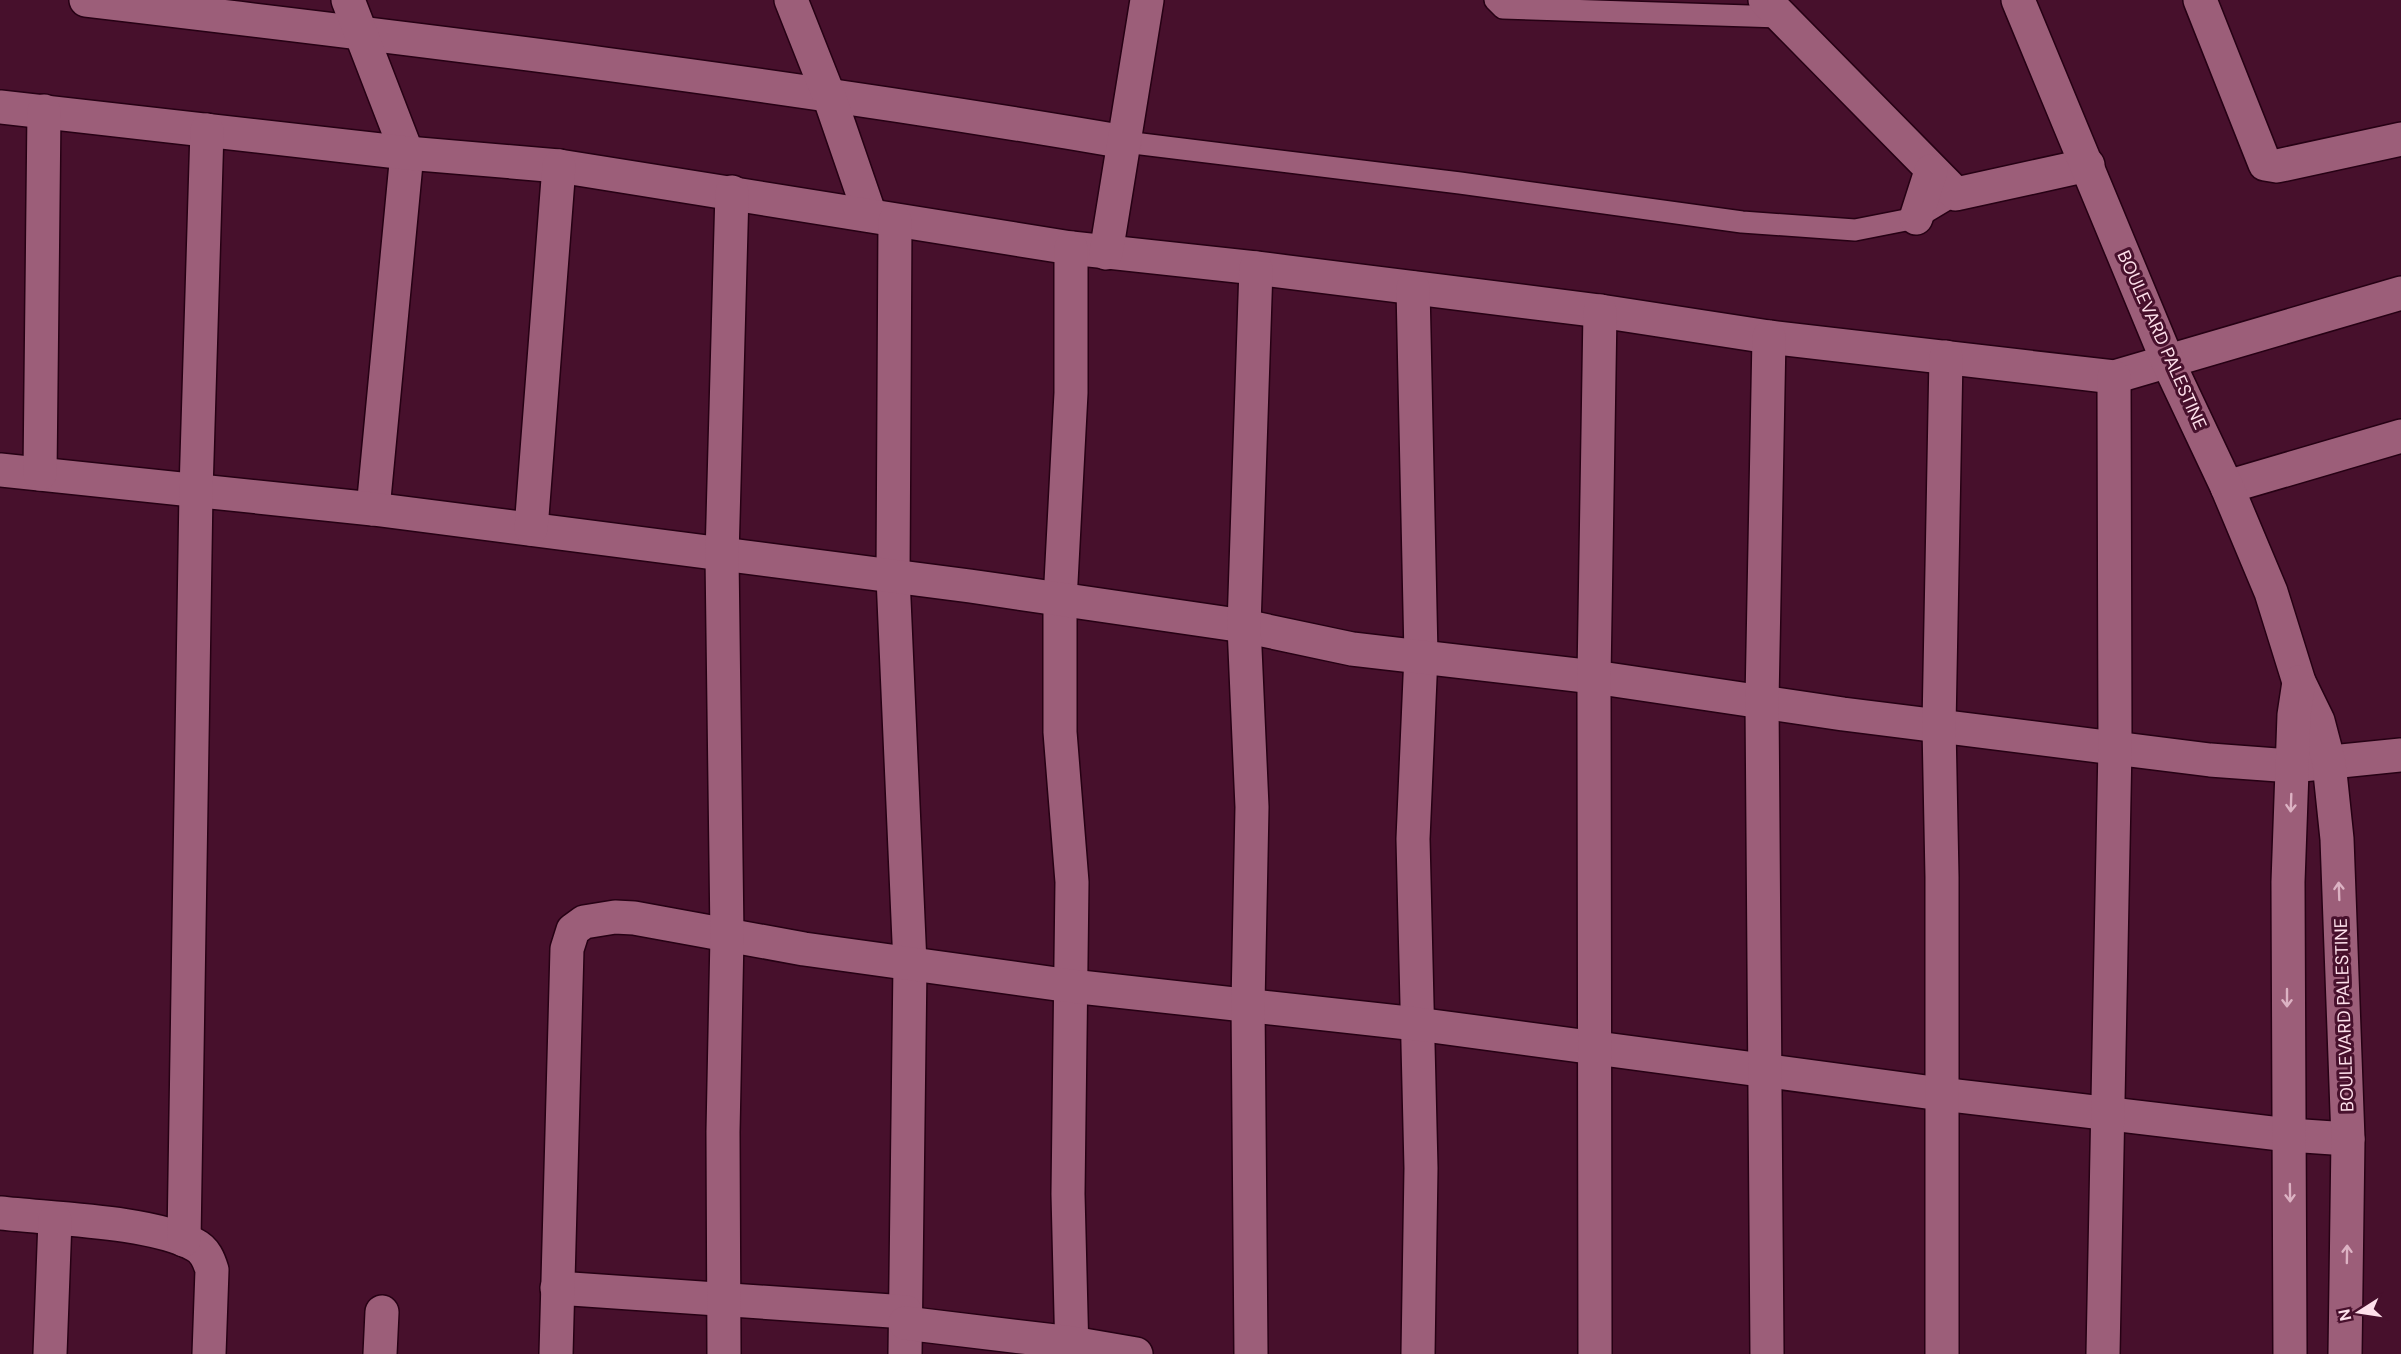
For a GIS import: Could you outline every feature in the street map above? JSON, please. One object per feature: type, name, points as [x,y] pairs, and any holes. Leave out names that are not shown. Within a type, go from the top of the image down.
[{"type":"street","points":[[86,0],[359,32],[829,96],[953,113],[1125,142]]},
{"type":"street","points":[[348,0],[407,153],[373,509]]},
{"type":"street","points":[[791,0],[829,96],[883,218],[893,577],[910,964],[905,1330]]},
{"type":"street","points":[[1106,253],[1147,0]]},
{"type":"street","name":"BOULEVARD PALESTINE","points":[[2018,0],[2168,362],[2226,487],[2271,592],[2299,682],[2318,722],[2329,764],[2337,839],[2348,1139],[2345,1354]]},
{"type":"street","points":[[2200,0],[2265,164],[2277,166],[2401,139]]},
{"type":"street","points":[[1773,9],[1956,194],[2088,165]]},
{"type":"street","points":[[0,106],[407,153],[559,166],[1106,253],[1256,268],[1600,311],[1769,337],[2114,377],[2401,293]]},
{"type":"street","points":[[40,474],[44,111]]},
{"type":"street","points":[[184,1240],[196,490],[207,130]]},
{"type":"street","points":[[531,530],[559,166]]},
{"type":"street","points":[[1916,218],[1931,171]]},
{"type":"street","points":[[724,1354],[727,936],[722,556],[732,192]]},
{"type":"street","points":[[1071,248],[1071,393],[1060,601],[1060,732],[1072,882],[1068,1194],[1072,1348]]},
{"type":"street","points":[[1251,1354],[1248,1004],[1252,807],[1244,626],[1256,268]]},
{"type":"street","points":[[1413,288],[1421,656],[1413,839],[1421,1168],[1418,1354]]},
{"type":"street","points":[[1595,1354],[1594,677],[1600,311]]},
{"type":"street","points":[[1767,1354],[1762,701],[1769,337]]},
{"type":"street","points":[[1942,1354],[1942,877],[1939,726],[1946,357]]},
{"type":"street","points":[[2103,1354],[2115,746],[2114,377]]},
{"type":"street","points":[[2226,487],[2401,436]]},
{"type":"street","points":[[0,470],[373,509],[893,577],[1244,626],[1352,649],[1594,677],[1939,726],[2115,746],[2210,760],[2292,766],[2401,755]]},
{"type":"street","name":"BOULEVARD PALESTINE","points":[[2290,1354],[2288,893],[2294,715],[2299,682]]},
{"type":"street","points":[[556,1354],[564,971],[573,930],[584,922],[615,917],[655,921],[727,936],[910,964],[1071,986],[1417,1024],[1941,1094],[2289,1135],[2348,1139]]},
{"type":"street","points":[[0,1213],[133,1228],[184,1240],[204,1252],[212,1270],[209,1354]]},
{"type":"street","points":[[50,1354],[56,1220]]},
{"type":"street","points":[[557,1288],[723,1301],[905,1330],[1136,1354]]},
{"type":"street","points":[[380,1354],[382,1312]]},
{"type":"lane","points":[[1495,0],[1503,8],[1773,9]]},
{"type":"lane","points":[[1125,142],[1460,183],[1742,222],[1855,230],[1916,218],[1956,194]]}]
